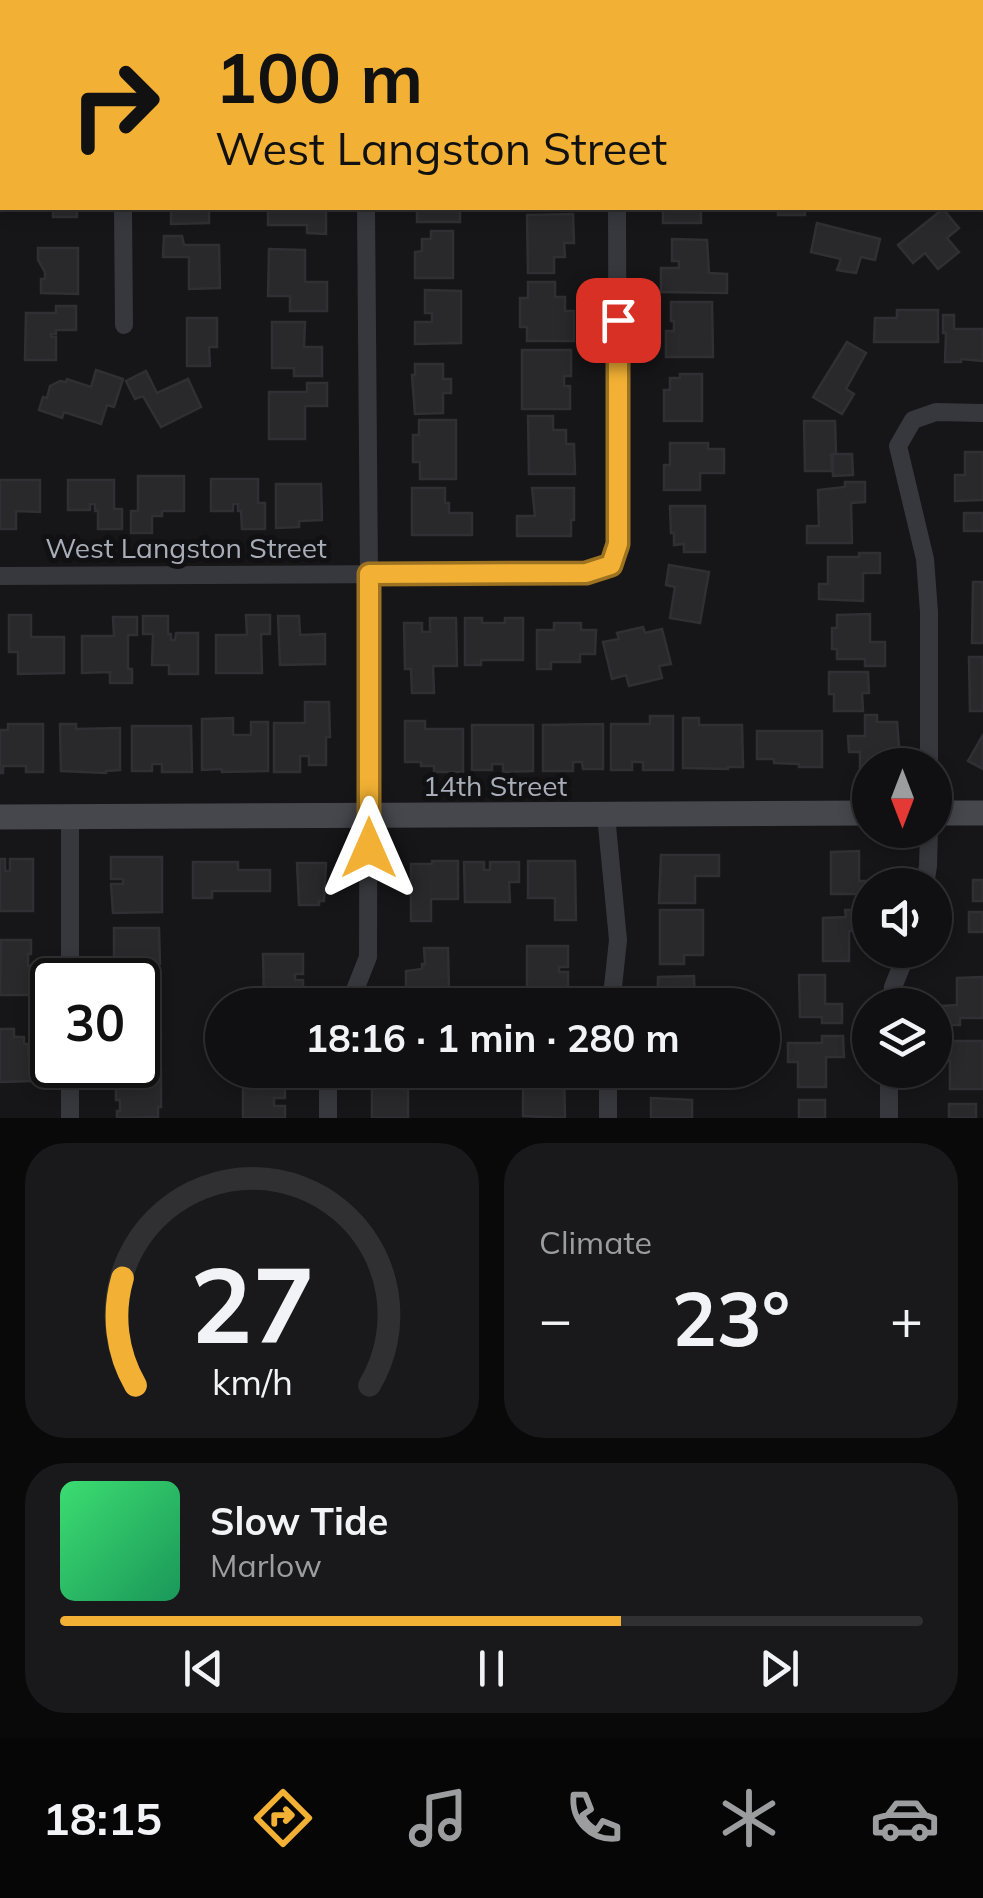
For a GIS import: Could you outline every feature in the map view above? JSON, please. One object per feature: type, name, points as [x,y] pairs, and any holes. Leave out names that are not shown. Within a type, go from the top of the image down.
[{"type":"street","points":[[0,0],[110,0]]},
{"type":"street","points":[[124,210],[124,325]]},
{"type":"street","points":[[357,988],[368,958],[366,210]]},
{"type":"street","name":"West Langston Street","points":[[0,576],[586,573],[611,565],[618,544],[617,210]]},
{"type":"street","points":[[929,748],[925,559],[898,446],[913,420],[936,412],[983,413]]},
{"type":"street","name":"14th Street","points":[[0,817],[852,813]]},
{"type":"street","points":[[952,813],[983,813]]},
{"type":"street","points":[[606,815],[618,940],[614,988]]},
{"type":"street","points":[[70,817],[70,958]]},
{"type":"street","points":[[70,1088],[70,1118]]},
{"type":"street","points":[[328,1088],[328,1118]]},
{"type":"street","points":[[608,1088],[608,1118]]},
{"type":"street","points":[[889,1088],[889,1118]]},
{"type":"building","points":[[53,210],[77,210],[77,217],[53,217]]},
{"type":"building","points":[[171,210],[209,210],[209,223],[171,224]]},
{"type":"building","points":[[268,210],[326,211],[326,234],[307,233],[307,225],[268,225]]},
{"type":"building","points":[[417,210],[460,210],[460,222],[417,222]]},
{"type":"building","points":[[663,210],[701,210],[701,223],[663,223]]},
{"type":"building","points":[[778,210],[805,210],[805,215],[778,215]]},
{"type":"building","points":[[942,210],[959,228],[947,238],[959,252],[938,269],[925,253],[913,263],[898,245]]},
{"type":"building","points":[[573,214],[574,243],[564,243],[565,257],[554,257],[554,273],[528,273],[527,215]]},
{"type":"building","points":[[817,223],[880,239],[875,260],[861,257],[856,273],[837,270],[841,259],[811,252]]},
{"type":"building","points":[[431,231],[453,231],[453,278],[415,278],[415,252],[422,251],[422,239],[431,239]]},
{"type":"building","points":[[164,236],[182,236],[184,245],[219,245],[220,288],[189,289],[189,257],[163,257]]},
{"type":"building","points":[[672,239],[707,240],[709,273],[727,274],[727,293],[661,292],[661,268],[679,268],[679,261],[672,261]]},
{"type":"building","points":[[38,248],[78,248],[78,294],[41,293],[45,272],[38,260]]},
{"type":"building","points":[[269,249],[305,250],[305,282],[327,282],[327,311],[290,311],[290,296],[268,296]]},
{"type":"building","points":[[528,282],[555,282],[555,297],[565,297],[565,311],[574,311],[574,341],[527,341],[527,327],[520,327],[520,298],[528,298]]},
{"type":"building","points":[[425,290],[461,291],[461,343],[415,344],[415,322],[432,322],[432,313],[425,313]]},
{"type":"building","points":[[671,302],[712,302],[713,357],[666,357],[666,331],[674,331]]},
{"type":"building","points":[[56,306],[76,306],[76,330],[56,330],[56,334],[51,334],[56,337],[56,360],[25,360],[26,313],[56,313]]},
{"type":"building","points":[[897,310],[938,310],[938,342],[874,342],[875,318],[897,318]]},
{"type":"building","points":[[943,315],[954,315],[954,329],[983,329],[983,361],[945,362]]},
{"type":"building","points":[[187,318],[217,318],[217,347],[209,347],[210,366],[187,366]]},
{"type":"building","points":[[272,322],[305,322],[304,347],[322,347],[322,376],[294,376],[294,368],[272,368]]},
{"type":"building","points":[[847,342],[866,353],[846,389],[854,394],[842,414],[813,397]]},
{"type":"building","points":[[522,350],[571,350],[571,376],[564,376],[564,386],[570,386],[570,409],[522,409]]},
{"type":"building","points":[[415,364],[443,364],[443,379],[451,379],[451,393],[443,393],[443,413],[415,414]]},
{"type":"building","points":[[96,370],[123,379],[114,407],[107,405],[101,424],[64,412],[62,418],[39,410],[50,386],[67,379],[91,387]]},
{"type":"building","points":[[146,371],[157,393],[188,379],[201,407],[161,427],[143,396],[135,399],[126,381]]},
{"type":"building","points":[[680,374],[702,374],[702,421],[664,421],[664,390],[670,390],[670,378],[680,378]]},
{"type":"building","points":[[307,383],[327,383],[327,406],[305,406],[305,439],[269,439],[269,392],[307,392]]},
{"type":"building","points":[[528,416],[553,416],[553,430],[566,430],[566,444],[574,444],[575,474],[529,474]]},
{"type":"building","points":[[419,420],[456,420],[456,479],[420,479],[420,462],[413,462],[413,435],[419,435]]},
{"type":"building","points":[[804,421],[835,421],[832,471],[805,471]]},
{"type":"building","points":[[670,443],[708,443],[708,449],[724,449],[724,473],[700,473],[700,490],[664,490],[664,465],[670,465]]},
{"type":"building","points":[[965,452],[983,452],[983,500],[955,501],[955,475],[965,475]]},
{"type":"building","points":[[833,454],[852,454],[853,475],[833,476]]},
{"type":"building","points":[[138,476],[184,476],[184,511],[162,511],[162,516],[152,516],[152,533],[131,533],[131,511],[138,511]]},
{"type":"building","points":[[211,479],[258,479],[258,503],[265,503],[265,529],[242,529],[238,504],[233,504],[233,511],[211,511]]},
{"type":"building","points":[[0,480],[40,480],[40,512],[16,511],[16,529],[0,529]]},
{"type":"building","points":[[68,480],[114,480],[114,509],[122,509],[122,529],[98,529],[95,504],[90,504],[90,510],[68,510]]},
{"type":"building","points":[[845,482],[865,482],[865,502],[851,503],[852,543],[807,543],[807,526],[819,526],[818,490],[845,487]]},
{"type":"building","points":[[276,484],[321,484],[322,520],[276,528]]},
{"type":"building","points":[[412,488],[445,488],[449,513],[472,513],[472,535],[412,535]]},
{"type":"building","points":[[532,488],[574,488],[571,536],[517,536],[517,516],[535,516]]},
{"type":"building","points":[[670,506],[705,506],[705,552],[684,552],[684,544],[674,545]]},
{"type":"building","points":[[964,513],[983,513],[983,531],[964,531]]},
{"type":"building","points":[[859,553],[880,553],[880,573],[863,573],[863,601],[819,599],[819,584],[828,584],[828,557],[859,557]]},
{"type":"building","points":[[669,565],[709,572],[700,623],[670,618],[675,587],[666,585]]},
{"type":"building","points":[[973,582],[983,582],[983,643],[972,643]]},
{"type":"building","points":[[870,614],[870,642],[885,642],[885,666],[865,666],[865,659],[837,659],[837,649],[832,649],[832,628],[837,628],[837,615]]},
{"type":"building","points":[[9,615],[31,615],[31,637],[64,637],[64,673],[18,674],[18,652],[9,652]]},
{"type":"building","points":[[246,615],[270,615],[270,634],[261,634],[262,673],[216,673],[216,635],[247,635]]},
{"type":"building","points":[[143,616],[168,616],[171,640],[175,640],[176,633],[198,633],[198,674],[169,674],[169,665],[152,665],[153,634],[143,634]]},
{"type":"building","points":[[278,616],[299,616],[300,635],[325,634],[325,664],[280,665]]},
{"type":"building","points":[[113,617],[137,617],[137,635],[128,635],[132,683],[110,683],[110,672],[82,673],[82,636],[114,636]]},
{"type":"building","points":[[430,618],[456,618],[457,666],[433,666],[434,693],[412,693],[411,669],[405,669],[404,623],[422,623],[422,632],[430,632]]},
{"type":"building","points":[[465,618],[505,623],[505,618],[523,618],[523,660],[481,660],[481,665],[465,665]]},
{"type":"building","points":[[554,623],[581,623],[581,630],[596,630],[595,654],[580,654],[580,662],[551,662],[551,669],[537,669],[537,630],[554,630]]},
{"type":"building","points":[[643,627],[645,633],[662,629],[671,664],[659,666],[662,678],[629,686],[626,675],[612,679],[603,642],[619,639],[617,633]]},
{"type":"building","points":[[969,657],[983,657],[983,711],[970,711]]},
{"type":"building","points":[[829,672],[868,672],[869,693],[862,693],[863,711],[834,711]]},
{"type":"building","points":[[305,702],[329,702],[326,765],[309,765],[309,756],[300,756],[300,772],[274,772],[274,723],[305,723]]},
{"type":"building","points":[[865,715],[877,715],[877,722],[897,722],[899,748],[852,748],[849,752],[848,736],[865,736]]},
{"type":"building","points":[[650,716],[673,716],[673,770],[643,770],[643,762],[632,762],[632,770],[611,770],[611,724],[650,724]]},
{"type":"building","points":[[233,718],[233,735],[251,735],[251,722],[268,722],[268,771],[202,770],[202,719]]},
{"type":"building","points":[[683,718],[699,718],[699,725],[742,725],[743,767],[683,768]]},
{"type":"building","points":[[405,721],[425,721],[425,729],[463,729],[463,772],[434,772],[434,766],[405,762]]},
{"type":"building","points":[[8,724],[43,724],[43,772],[26,772],[26,766],[3,766],[0,773],[0,730],[8,730]]},
{"type":"building","points":[[60,724],[76,724],[76,729],[120,728],[120,770],[61,771]]},
{"type":"building","points":[[603,724],[603,769],[583,769],[582,762],[573,762],[573,771],[543,771],[543,725]]},
{"type":"building","points":[[472,725],[533,725],[533,771],[503,772],[503,764],[492,764],[492,770],[472,770]]},
{"type":"building","points":[[132,726],[191,726],[192,772],[162,772],[162,764],[152,764],[152,771],[132,771]]},
{"type":"building","points":[[757,731],[822,731],[822,767],[757,759]]},
{"type":"building","points":[[983,735],[983,769],[968,761]]},
{"type":"building","points":[[859,851],[859,868],[852,868],[852,894],[831,894],[831,852]]},
{"type":"building","points":[[661,855],[719,855],[719,876],[695,876],[695,903],[659,903]]},
{"type":"building","points":[[111,857],[162,857],[162,912],[113,913],[111,884],[123,884],[123,879],[111,879]]},
{"type":"building","points":[[0,859],[5,859],[5,871],[10,871],[10,859],[33,859],[33,911],[0,911]]},
{"type":"building","points":[[458,861],[458,899],[431,899],[431,921],[411,921],[411,864]]},
{"type":"building","points":[[528,861],[575,861],[576,920],[555,920],[555,898],[528,898]]},
{"type":"building","points":[[193,862],[238,862],[238,870],[270,870],[270,891],[212,891],[212,898],[193,898]]},
{"type":"building","points":[[464,862],[484,862],[484,870],[490,870],[490,862],[519,862],[519,882],[509,882],[510,902],[465,902]]},
{"type":"building","points":[[297,863],[326,863],[324,901],[319,901],[319,905],[299,905]]},
{"type":"building","points":[[973,880],[983,880],[983,901],[973,901]]},
{"type":"building","points":[[660,910],[703,910],[703,955],[684,955],[684,964],[660,964]]},
{"type":"building","points":[[845,910],[852,910],[849,961],[823,961],[823,918],[846,917]]},
{"type":"building","points":[[969,912],[983,912],[983,932],[969,932]]},
{"type":"building","points":[[114,928],[159,928],[160,958],[114,957]]},
{"type":"building","points":[[1,940],[31,940],[30,995],[0,995]]},
{"type":"building","points":[[527,946],[568,946],[568,967],[559,967],[559,972],[568,972],[568,988],[527,988]]},
{"type":"building","points":[[424,948],[448,948],[449,988],[406,988],[406,971],[422,969]]},
{"type":"building","points":[[263,954],[303,954],[303,974],[295,974],[295,980],[303,980],[303,988],[264,988]]},
{"type":"building","points":[[799,975],[825,975],[825,1004],[842,1004],[842,1023],[822,1023],[822,1017],[800,1017]]},
{"type":"building","points":[[694,976],[694,988],[658,988],[658,977]]},
{"type":"building","points":[[983,977],[983,1018],[960,1018],[960,1025],[952,1025],[957,978]]},
{"type":"building","points":[[0,1029],[14,1029],[14,1037],[24,1037],[24,1044],[28,1044],[30,1081],[0,1082]]},
{"type":"building","points":[[822,1036],[843,1036],[844,1057],[826,1057],[826,1087],[798,1087],[798,1062],[788,1062],[788,1043],[822,1043]]},
{"type":"building","points":[[952,1041],[983,1041],[983,1089],[950,1089]]},
{"type":"building","points":[[161,1071],[161,1107],[158,1117],[117,1118],[120,1100],[116,1100],[116,1088],[160,1088]]},
{"type":"building","points":[[243,1088],[285,1088],[285,1098],[274,1098],[274,1106],[285,1106],[285,1118],[243,1118]]},
{"type":"building","points":[[372,1088],[408,1088],[408,1118],[372,1118]]},
{"type":"building","points":[[523,1088],[564,1088],[565,1118],[523,1116]]},
{"type":"building","points":[[651,1098],[692,1100],[692,1118],[651,1118]]},
{"type":"building","points":[[799,1100],[825,1100],[825,1118],[799,1118]]},
{"type":"building","points":[[949,1104],[976,1104],[976,1118],[949,1118]]},
{"type":"route","points":[[369,848],[369,574],[586,573],[611,565],[618,544],[618,320]]}]
